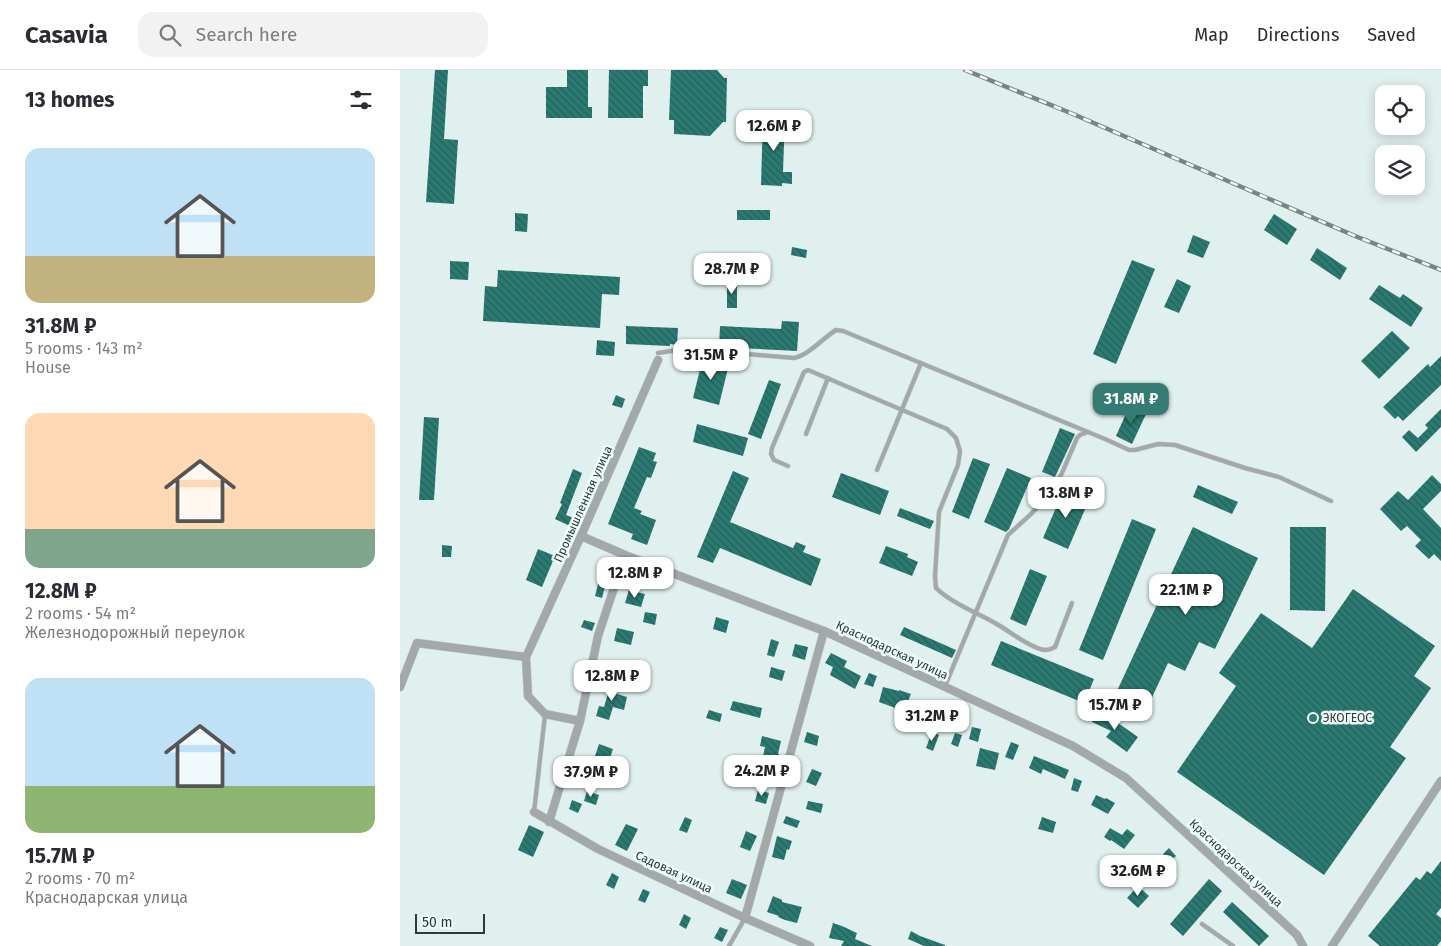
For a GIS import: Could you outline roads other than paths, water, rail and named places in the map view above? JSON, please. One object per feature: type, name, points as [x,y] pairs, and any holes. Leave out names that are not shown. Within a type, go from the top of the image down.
[{"type":"street","name":"Промышленная улица","points":[[526,657],[581,536],[658,356]]},
{"type":"street","name":"Краснодарская улица","points":[[581,536],[625,555],[824,631],[1073,746],[1126,778],[1297,935],[1303,946]]},
{"type":"street","points":[[549,822],[580,721],[598,636],[625,555]]},
{"type":"street","points":[[745,918],[824,631]]},
{"type":"street","points":[[400,687],[417,643],[526,657],[528,696],[546,714],[580,721]]},
{"type":"street","points":[[1332,946],[1441,781]]},
{"type":"street","name":"Садовая улица","points":[[534,812],[598,849],[745,918],[810,946]]},
{"type":"lane","points":[[658,356],[684,350],[700,350],[794,358],[805,354],[836,330],[843,331],[1129,450],[1158,444],[1174,445],[1244,468],[1279,477],[1331,501]]},
{"type":"lane","points":[[877,470],[921,363]]},
{"type":"lane","points":[[788,466],[774,460],[771,454],[772,448],[804,372],[808,370],[947,429],[956,438],[960,451],[958,465],[939,512],[936,588],[944,596],[1001,626],[1014,636],[1040,649],[1049,650],[1055,647],[1072,603]]},
{"type":"lane","points":[[806,434],[828,378]]},
{"type":"lane","points":[[944,687],[1008,535],[1050,494],[1078,438],[1080,435],[1088,432]]},
{"type":"lane","points":[[534,812],[546,714]]},
{"type":"lane","points":[[729,946],[745,918]]},
{"type":"lane","points":[[1202,924],[1233,946]]},
{"type":"railway","points":[[965,70],[1073,114],[1355,236],[1441,270]]},
{"type":"place","name":"ЭКОГЕОС","points":[[1313,718]]}]
